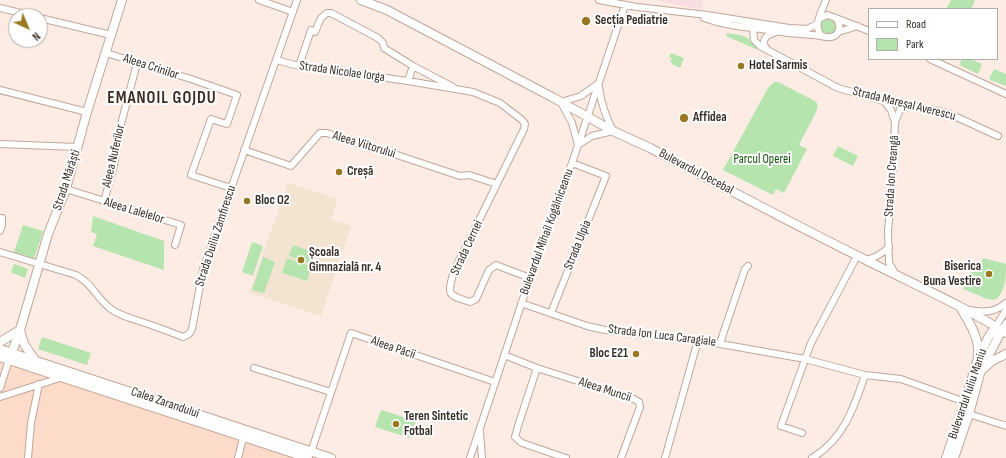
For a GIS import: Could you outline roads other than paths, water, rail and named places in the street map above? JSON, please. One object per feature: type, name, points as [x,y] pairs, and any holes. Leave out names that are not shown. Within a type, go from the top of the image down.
[{"type":"main road","name":"Strada Mărăști","points":[[11,356],[48,234],[66,189],[87,112],[122,0]]},
{"type":"main road","name":"Bulevardul Decebal","points":[[361,0],[387,10],[614,131],[650,148],[857,256],[1002,328]]},
{"type":"main road","name":"Bulevardul Decebal","points":[[373,0],[387,10]]},
{"type":"main road","points":[[959,306],[974,332],[978,345],[978,361]]},
{"type":"main road","name":"Bulevardul Iuliu Maniu","points":[[946,458],[966,402],[978,361],[988,338],[1002,328]]},
{"type":"main road","name":"Bulevardul Iuliu Maniu","points":[[954,458],[969,414],[981,370],[1002,328]]},
{"type":"main road","points":[[0,342],[20,330],[24,344],[35,360]]},
{"type":"main road","name":"Calea Zarandului","points":[[0,349],[11,356],[63,377],[309,455],[331,458]]},
{"type":"main road","points":[[981,370],[992,361],[1006,354]]},
{"type":"main road","name":"Calea Zarandului","points":[[0,357],[11,356],[35,360],[244,434]]},
{"type":"street","points":[[259,0],[293,12]]},
{"type":"street","name":"Strada Duiliu Zamfirescu","points":[[39,265],[61,270],[85,280],[94,289],[101,300],[111,309],[122,315],[183,337],[189,334],[192,330],[203,269],[297,0]]},
{"type":"street","points":[[600,0],[625,6],[802,29],[812,28],[827,15],[868,30]]},
{"type":"street","points":[[826,0],[840,24],[838,32]]},
{"type":"street","points":[[822,36],[817,29],[826,0]]},
{"type":"street","name":"Bulevardul Mihail Kogălniceanu","points":[[470,458],[521,303],[572,163],[625,6]]},
{"type":"street","points":[[298,66],[311,30],[315,32],[321,18],[327,13],[335,15],[378,38],[384,43],[384,48],[413,66],[458,90]]},
{"type":"street","points":[[692,14],[721,24],[829,38],[833,37],[838,32],[859,26]]},
{"type":"street","points":[[48,20],[111,35]]},
{"type":"street","points":[[760,46],[756,40],[756,36],[769,25]]},
{"type":"street","points":[[753,28],[754,40],[760,46]]},
{"type":"street","points":[[768,50],[764,45],[764,39],[768,35],[776,32]]},
{"type":"street","name":"Strada Mareșal Averescu","points":[[760,46],[838,88],[884,102],[939,110],[998,136]]},
{"type":"street","name":"Aleea Crinilor","points":[[106,53],[135,61],[137,63],[237,95],[227,124],[211,119],[191,175],[231,188]]},
{"type":"street","name":"Strada Nicolae Iorga","points":[[276,60],[298,66],[408,81],[473,92],[500,103],[522,120],[525,124],[524,129]]},
{"type":"street","points":[[932,60],[1006,94]]},
{"type":"street","name":"Aleea Nuferilor","points":[[104,202],[114,165],[120,128],[137,63]]},
{"type":"street","points":[[408,81],[413,66]]},
{"type":"street","points":[[599,83],[600,100],[614,131],[592,136],[578,145],[572,123],[560,102],[580,96],[599,83]]},
{"type":"street","points":[[0,90],[87,112]]},
{"type":"street","points":[[884,102],[891,110],[895,122]]},
{"type":"street","name":"Strada Ion Creangă","points":[[896,275],[889,262],[888,231],[893,177],[895,122],[902,105]]},
{"type":"street","name":"Strada Cernei","points":[[524,129],[454,271],[450,292],[453,297],[470,302],[473,301],[476,299],[489,270],[496,265],[530,278]]},
{"type":"street","name":"Aleea Viitorului","points":[[244,150],[292,166],[320,133],[376,150],[382,150],[460,176],[469,175],[497,184]]},
{"type":"street","points":[[0,144],[77,147]]},
{"type":"street","name":"Strada Ulpia","points":[[551,313],[606,176],[572,163]]},
{"type":"street","name":"Aleea Lalelelor","points":[[66,189],[181,225],[175,245]]},
{"type":"street","points":[[0,218],[2,218],[3,221],[0,232]]},
{"type":"street","points":[[866,260],[882,254],[889,247]]},
{"type":"street","points":[[0,252],[39,265]]},
{"type":"street","points":[[802,433],[781,426],[805,359],[823,319],[857,256]]},
{"type":"street","points":[[720,343],[744,269],[748,266]]},
{"type":"street","name":"Strada Ion Luca Caragiale","points":[[521,303],[587,326],[605,330],[720,343],[805,359],[864,375],[901,379],[966,402]]},
{"type":"street","points":[[959,306],[971,311],[986,312],[999,308],[1006,303]]},
{"type":"street","name":"Bulevardul Iuliu Maniu","points":[[1002,328],[1006,310]]},
{"type":"street","name":"Aleea Păcii","points":[[309,455],[351,333],[495,382]]},
{"type":"street","points":[[665,458],[698,340]]},
{"type":"street","name":"Aleea Muncii","points":[[504,355],[537,368],[634,399],[639,402],[640,407],[621,458]]},
{"type":"street","points":[[0,388],[11,356]]},
{"type":"street","points":[[254,368],[331,392]]},
{"type":"street","points":[[537,368],[515,437],[522,443],[566,458]]},
{"type":"street","points":[[812,458],[834,442],[845,427],[864,375]]},
{"type":"street","points":[[0,397],[63,377]]},
{"type":"street","points":[[28,458],[31,423],[39,384]]},
{"type":"street","points":[[969,414],[1006,426]]},
{"type":"street","points":[[480,427],[482,458]]},
{"type":"street","points":[[238,458],[244,434]]},
{"type":"place","name":"Secția Pediatrie","points":[[586,21]]},
{"type":"place","name":"Hotel Sarmis","points":[[741,66]]},
{"type":"place","name":"Affidea","points":[[684,118]]},
{"type":"place","name":"Creșă","points":[[339,172]]},
{"type":"place","name":"Bloc O2","points":[[247,201]]},
{"type":"place","name":"Școala Gimnazială nr. 4","points":[[301,260]]},
{"type":"place","name":"Biserica Buna Vestire","points":[[989,274]]},
{"type":"place","name":"Bloc E21","points":[[636,354]]},
{"type":"place","name":"Teren Sintetic Fotbal","points":[[396,424]]},
{"type":"district","name":"EMANOIL GOJDU","points":[[162,99]]},
{"type":"park label","name":"Parcul Operei","points":[[762,160]]}]
